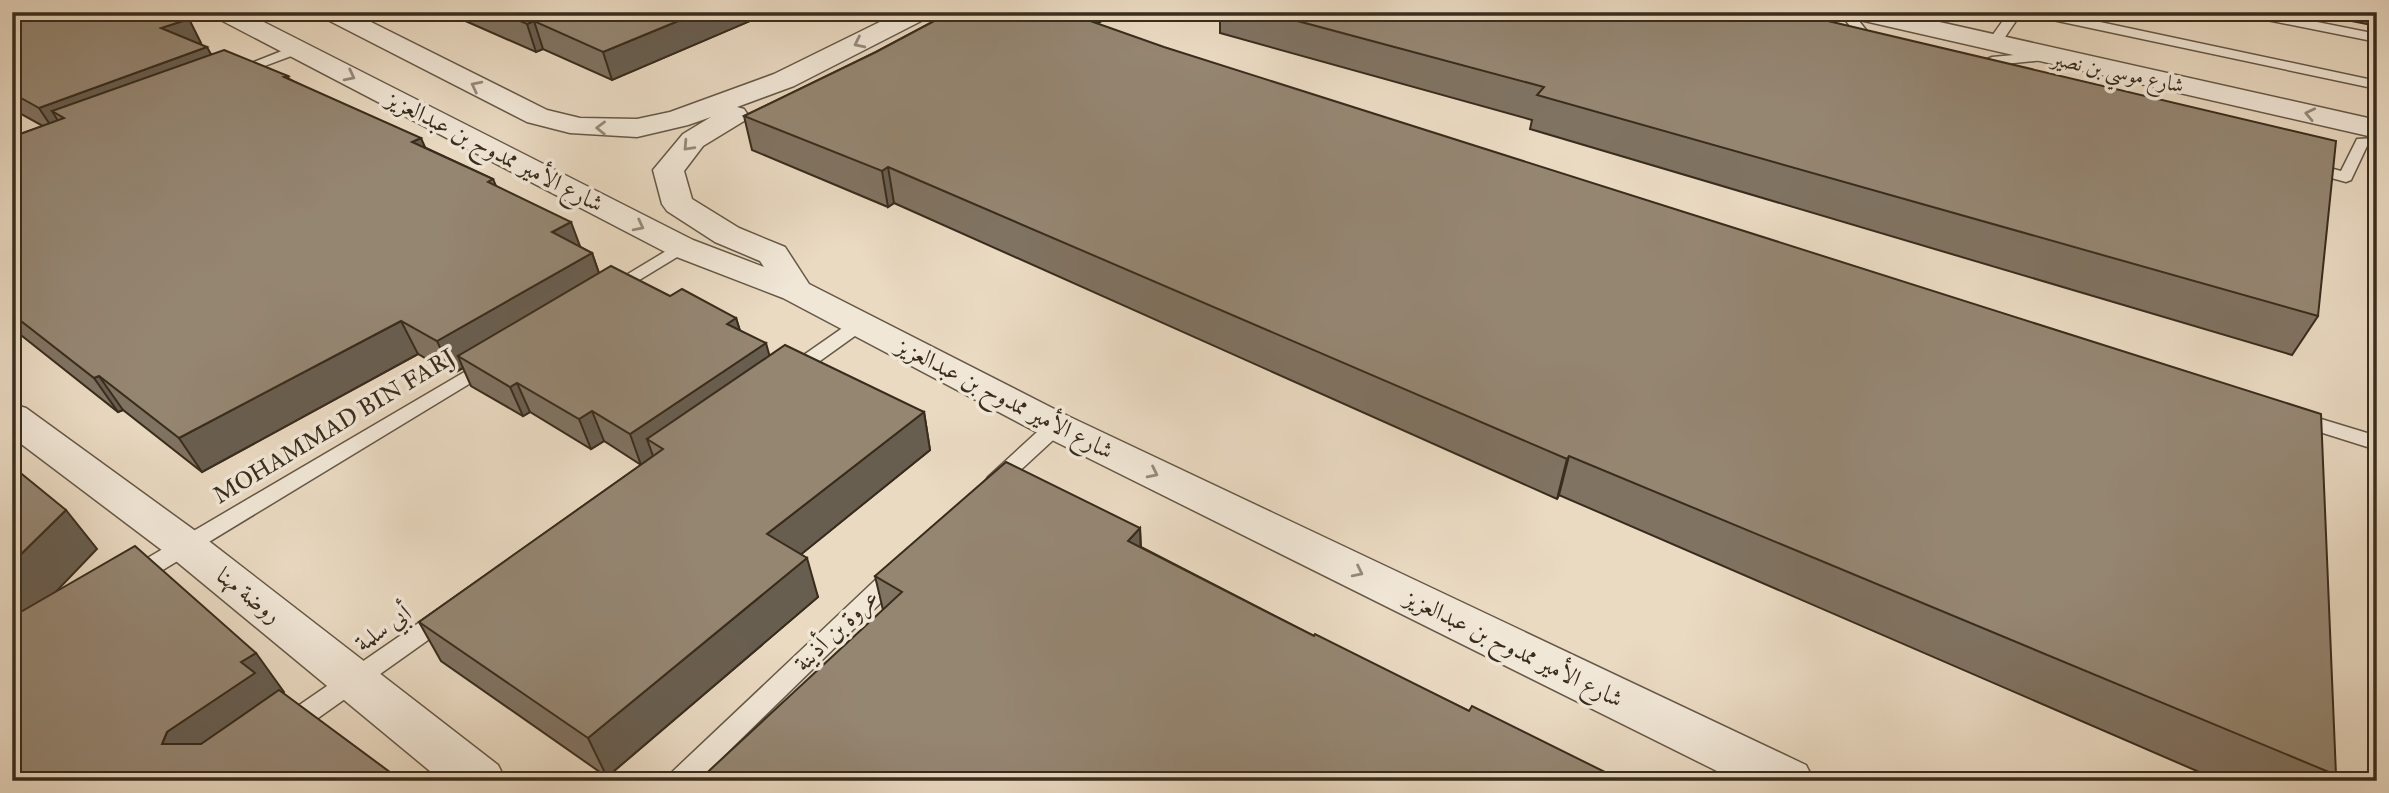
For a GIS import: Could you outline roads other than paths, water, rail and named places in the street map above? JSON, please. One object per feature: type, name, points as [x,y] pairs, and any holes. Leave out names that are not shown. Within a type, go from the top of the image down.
[{"type":"street","name":"شارع الأمير ممدوح بن عبدالعزيز","points":[[224,12],[681,247],[795,291],[1056,426],[1788,781]]},
{"type":"street","name":"شارع الأمير ممدوح بن عبدالعزيز","points":[[331,12],[537,116],[580,127],[637,128],[678,118],[784,80]]},
{"type":"street","points":[[795,291],[773,254],[727,235],[678,204],[668,170],[693,139],[740,112],[784,80],[920,12]]},
{"type":"street","name":"شارع موسي بن نصير","points":[[1860,12],[2377,129]]},
{"type":"street","name":"روضة مهنا","points":[[12,416],[186,546],[480,781]]},
{"type":"lane","points":[[1845,12],[1864,35],[1868,58]]},
{"type":"lane","points":[[1994,43],[2016,12]]},
{"type":"lane","points":[[2034,12],[2377,85]]},
{"type":"lane","points":[[2247,12],[2377,38]]},
{"type":"lane","points":[[220,78],[297,49]]},
{"type":"lane","points":[[1968,80],[1992,61],[2048,56]]},
{"type":"lane","points":[[2292,163],[2346,177],[2362,142],[2377,142]]},
{"type":"lane","points":[[598,297],[681,247]]},
{"type":"lane","points":[[770,387],[860,324]]},
{"type":"lane","name":"MOHAMMAD BIN FARJ","points":[[117,586],[504,354]]},
{"type":"lane","points":[[2284,414],[2377,443]]},
{"type":"lane","points":[[975,501],[1056,426]]},
{"type":"lane","name":"عروة بن أذينة","points":[[680,781],[914,557]]},
{"type":"lane","name":"أبي سلمة","points":[[266,742],[456,608]]}]
